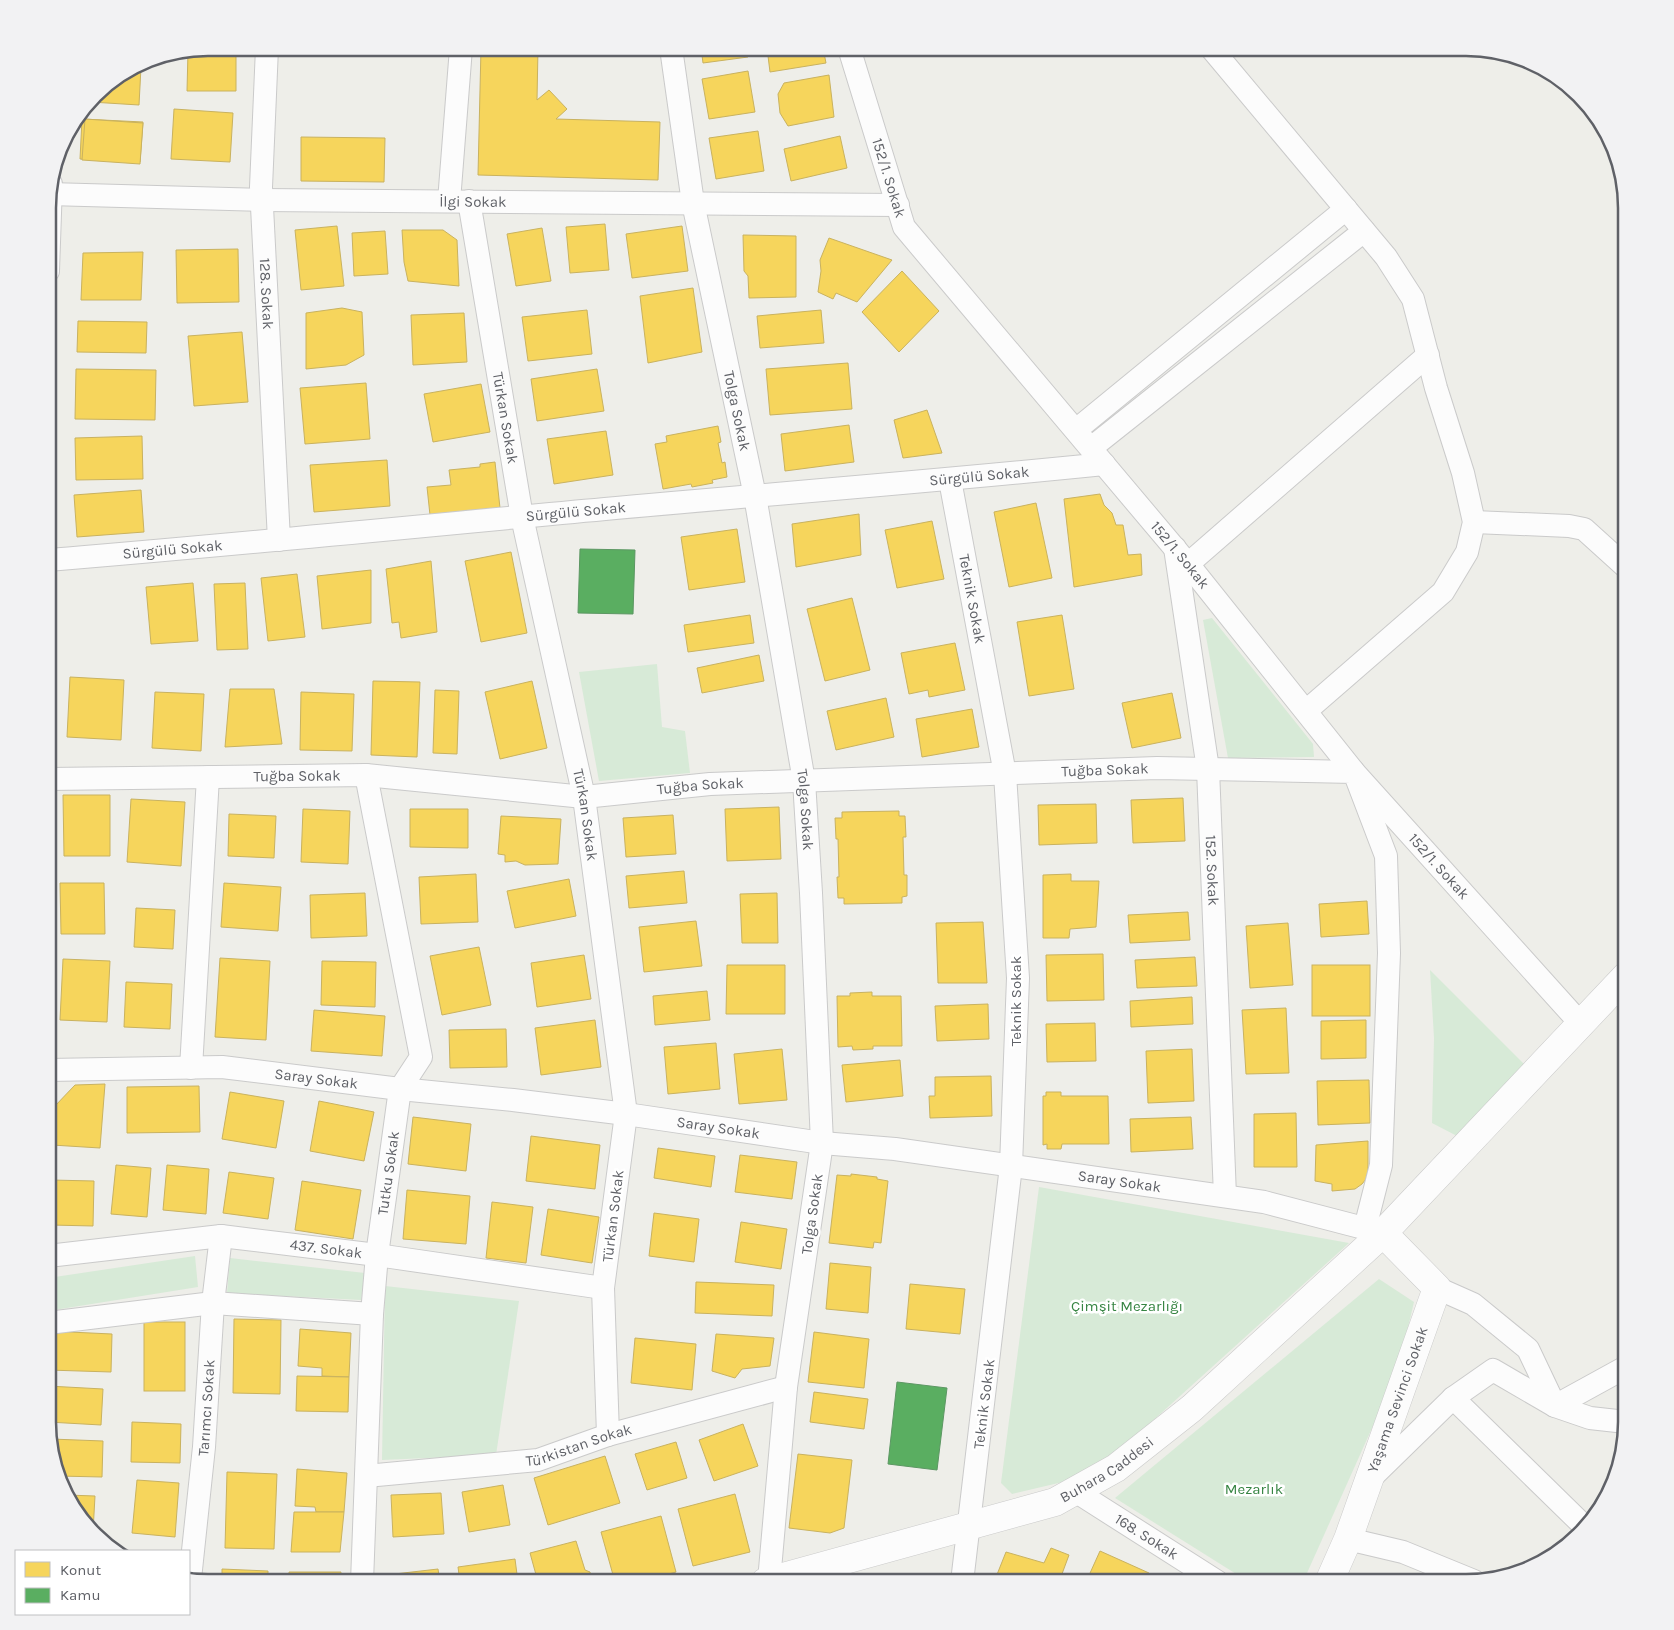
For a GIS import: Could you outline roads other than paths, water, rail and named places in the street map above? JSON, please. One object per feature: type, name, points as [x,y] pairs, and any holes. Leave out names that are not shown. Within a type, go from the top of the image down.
[{"type":"street","name":"128. Sokak","points":[[266,56],[262,200],[280,540]]},
{"type":"street","name":"Türkan Sokak","points":[[461,56],[459,201],[522,517],[584,797],[626,1114],[604,1288],[608,1435]]},
{"type":"street","name":"Tolga Sokak","points":[[671,56],[693,203],[755,496],[804,781],[812,892],[822,1143],[786,1387],[768,1574]]},
{"type":"street","name":"152/1. Sokak","points":[[852,57],[904,226],[1181,556],[1354,772],[1581,1024]]},
{"type":"street","points":[[1218,57],[1386,257],[1413,299],[1474,522],[1467,552],[1443,592],[1306,711]]},
{"type":"street","name":"İlgi Sokak","points":[[58,191],[262,200],[898,205]]},
{"type":"street","points":[[1076,430],[1346,209]]},
{"type":"street","points":[[1098,456],[1364,231]]},
{"type":"street","points":[[1181,556],[1428,356]]},
{"type":"street","name":"Sürgülü Sokak","points":[[57,559],[950,480],[1098,456]]},
{"type":"street","name":"Teknik Sokak","points":[[950,480],[1005,774],[1018,978],[1011,1166],[963,1574]]},
{"type":"street","points":[[1474,522],[1569,526],[1584,529],[1618,560]]},
{"type":"street","name":"152. Sokak","points":[[1181,556],[1208,769],[1225,1196]]},
{"type":"street","name":"Tuğba Sokak","points":[[57,778],[366,775],[584,797],[710,784],[1157,768],[1354,772]]},
{"type":"street","points":[[1354,772],[1386,856],[1389,953],[1381,1165],[1374,1230],[1437,1288],[1474,1304],[1528,1349],[1554,1406]]},
{"type":"street","name":"Tutku Sokak","points":[[362,1574],[376,1255],[400,1089],[421,1057],[366,775]]},
{"type":"street","points":[[191,1068],[208,777]]},
{"type":"street","name":"Buhara Caddesi","points":[[796,1574],[1056,1502],[1116,1468],[1192,1408],[1374,1230],[1581,1024],[1618,985]]},
{"type":"street","name":"Saray Sokak","points":[[56,1070],[222,1067],[400,1089],[513,1100],[1225,1196],[1264,1202],[1374,1230]]},
{"type":"street","name":"437. Sokak","points":[[56,1255],[220,1236],[376,1255],[604,1288]]},
{"type":"street","name":"Tarımcı Sokak","points":[[191,1572],[204,1447],[213,1303],[220,1236]]},
{"type":"street","name":"Yaşama Sevinci Sokak","points":[[1333,1574],[1348,1539],[1437,1288]]},
{"type":"street","points":[[56,1323],[213,1303],[372,1314]]},
{"type":"street","points":[[1370,1478],[1453,1398],[1493,1370],[1554,1406],[1590,1418],[1618,1421]]},
{"type":"street","points":[[1554,1406],[1618,1371]]},
{"type":"street","name":"Türkistan Sokak","points":[[366,1476],[538,1460],[608,1435],[786,1387]]},
{"type":"street","points":[[1453,1398],[1579,1522]]},
{"type":"street","name":"168. Sokak","points":[[1074,1491],[1205,1574]]},
{"type":"street","points":[[1348,1539],[1403,1552],[1457,1574]]},
{"type":"park label","name":"Çimşit Mezarlığı","points":[[1127,1306]]},
{"type":"park label","name":"Mezarlık","points":[[1254,1489]]}]
